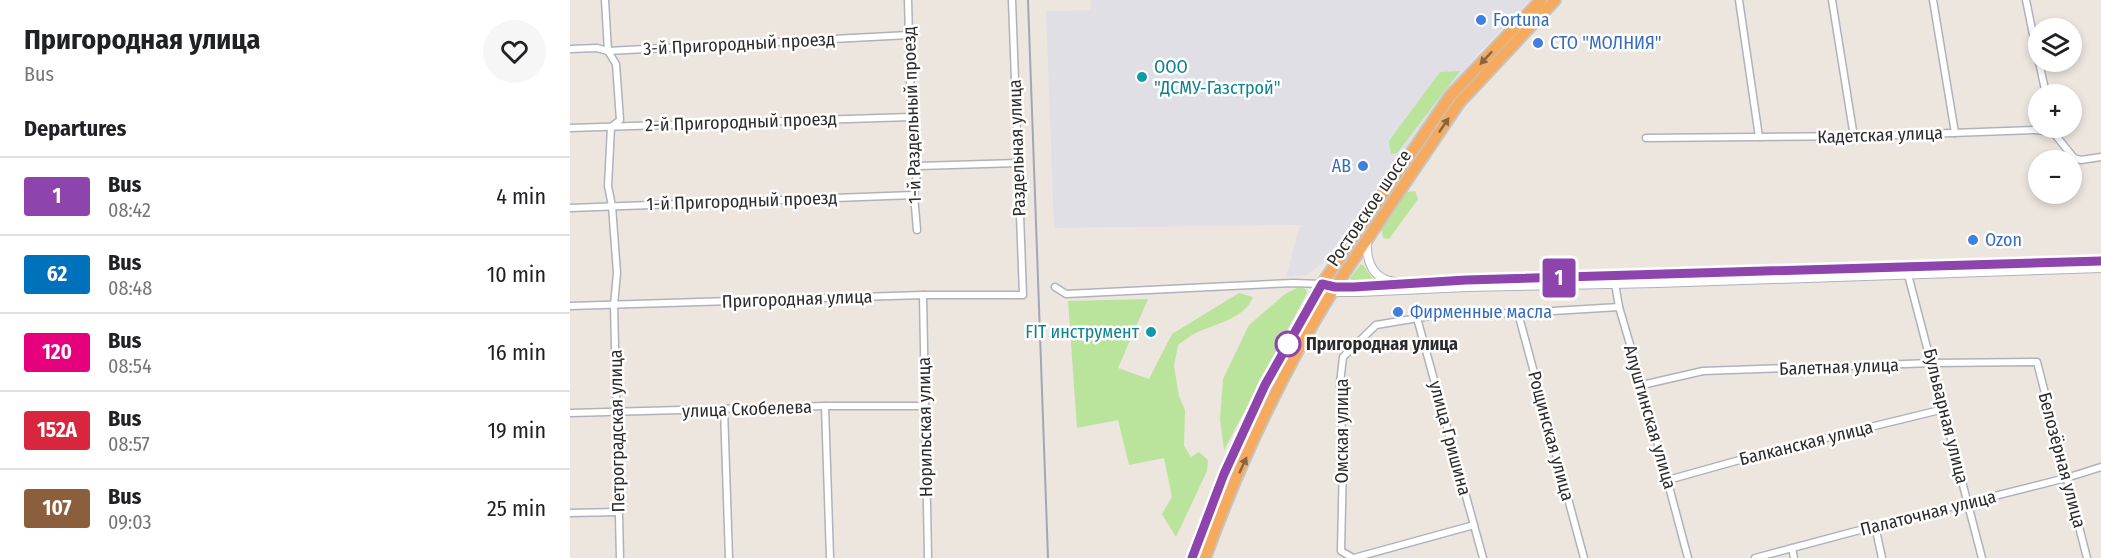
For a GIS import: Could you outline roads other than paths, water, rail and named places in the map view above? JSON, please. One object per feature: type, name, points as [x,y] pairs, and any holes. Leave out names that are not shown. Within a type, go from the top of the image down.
[{"type":"highway","name":"Ростовское шоссе","points":[[1192,558],[1224,474],[1265,385],[1318,286],[1450,96],[1540,0]]},
{"type":"highway","name":"Ростовское шоссе","points":[[1205,558],[1227,497],[1278,390],[1333,290],[1459,103],[1555,0]]},
{"type":"street","points":[[605,0],[608,51]]},
{"type":"street","name":"1-й Раздельный проезд","points":[[908,0],[911,117],[918,166],[914,195],[917,230]]},
{"type":"street","name":"Раздельная улица","points":[[1012,0],[1023,295]]},
{"type":"street","points":[[1739,0],[1759,137]]},
{"type":"street","points":[[1832,0],[1854,136]]},
{"type":"street","points":[[1933,0],[1955,133]]},
{"type":"street","points":[[2026,0],[2030,18]]},
{"type":"street","name":"3-й Пригородный проезд","points":[[570,49],[597,48],[608,51],[909,36]]},
{"type":"street","name":"Петроградская улица","points":[[608,51],[616,64],[620,120],[611,127],[608,186],[612,206],[616,273],[614,305],[620,558]]},
{"type":"street","name":"2-й Пригородный проезд","points":[[570,128],[911,117]]},
{"type":"street","name":"Кадетская улица","points":[[1646,138],[1854,136],[2028,130]]},
{"type":"street","name":"Кадетская улица","points":[[2059,138],[2074,158],[2081,160],[2101,157]]},
{"type":"street","points":[[918,166],[1018,163]]},
{"type":"street","name":"1-й Пригородный проезд","points":[[570,208],[914,195]]},
{"type":"street","points":[[1366,241],[1369,263],[1379,277],[1386,281],[1411,284]]},
{"type":"street","points":[[1055,287],[1066,294],[1293,283],[1333,290],[2101,261]]},
{"type":"street","points":[[1908,270],[2101,268]]},
{"type":"street","name":"Бульварная улица","points":[[1908,270],[1982,558]]},
{"type":"street","points":[[1333,290],[1466,280],[1614,280]]},
{"type":"street","name":"Алуштинская улица","points":[[1614,280],[1619,307],[1688,558]]},
{"type":"street","name":"Пригородная улица","points":[[570,306],[923,295],[1023,295]]},
{"type":"street","name":"Норильская улица","points":[[923,295],[928,558]]},
{"type":"street","points":[[1417,318],[1436,315],[1619,307]]},
{"type":"street","name":"Рощинская улица","points":[[1518,313],[1584,558]]},
{"type":"street","name":"Омская улица","points":[[1353,558],[1341,551],[1343,462],[1340,383],[1343,357],[1376,325],[1417,318]]},
{"type":"street","name":"улица Гришина","points":[[1417,318],[1483,558]]},
{"type":"street","name":"Балетная улица","points":[[1642,386],[1703,371],[1933,363],[2037,362]]},
{"type":"street","name":"Белозёрная улица","points":[[2037,362],[2087,558]]},
{"type":"street","points":[[825,406],[830,558]]},
{"type":"street","name":"улица Скобелева","points":[[570,413],[825,406],[924,406]]},
{"type":"street","name":"Балканская улица","points":[[1668,480],[1768,452],[1944,409]]},
{"type":"street","points":[[724,410],[729,558]]},
{"type":"street","name":"Палаточная улица","points":[[1755,558],[2101,467]]},
{"type":"street","points":[[570,513],[619,512]]},
{"type":"street","points":[[1353,558],[1474,525]]},
{"type":"street","points":[[1875,526],[1882,558]]},
{"type":"street","points":[[1792,548],[1794,558]]},
{"type":"railway","points":[[1028,0],[1048,558]]},
{"type":"place","name":"Fortuna","points":[[1481,20]]},
{"type":"place","name":"СТО \"МОЛНИЯ\"","points":[[1538,43]]},
{"type":"place","name":"ООО \"ДСМУ-Газстрой\"","points":[[1142,77]]},
{"type":"place","name":"АВ","points":[[1363,166]]},
{"type":"place","name":"Ozon","points":[[1973,240]]},
{"type":"place","name":"Фирменные масла","points":[[1398,312]]},
{"type":"place","name":"FIT инструмент","points":[[1151,332]]},
{"type":"place","name":"Пригородная улица","points":[[1288,344]]}]
